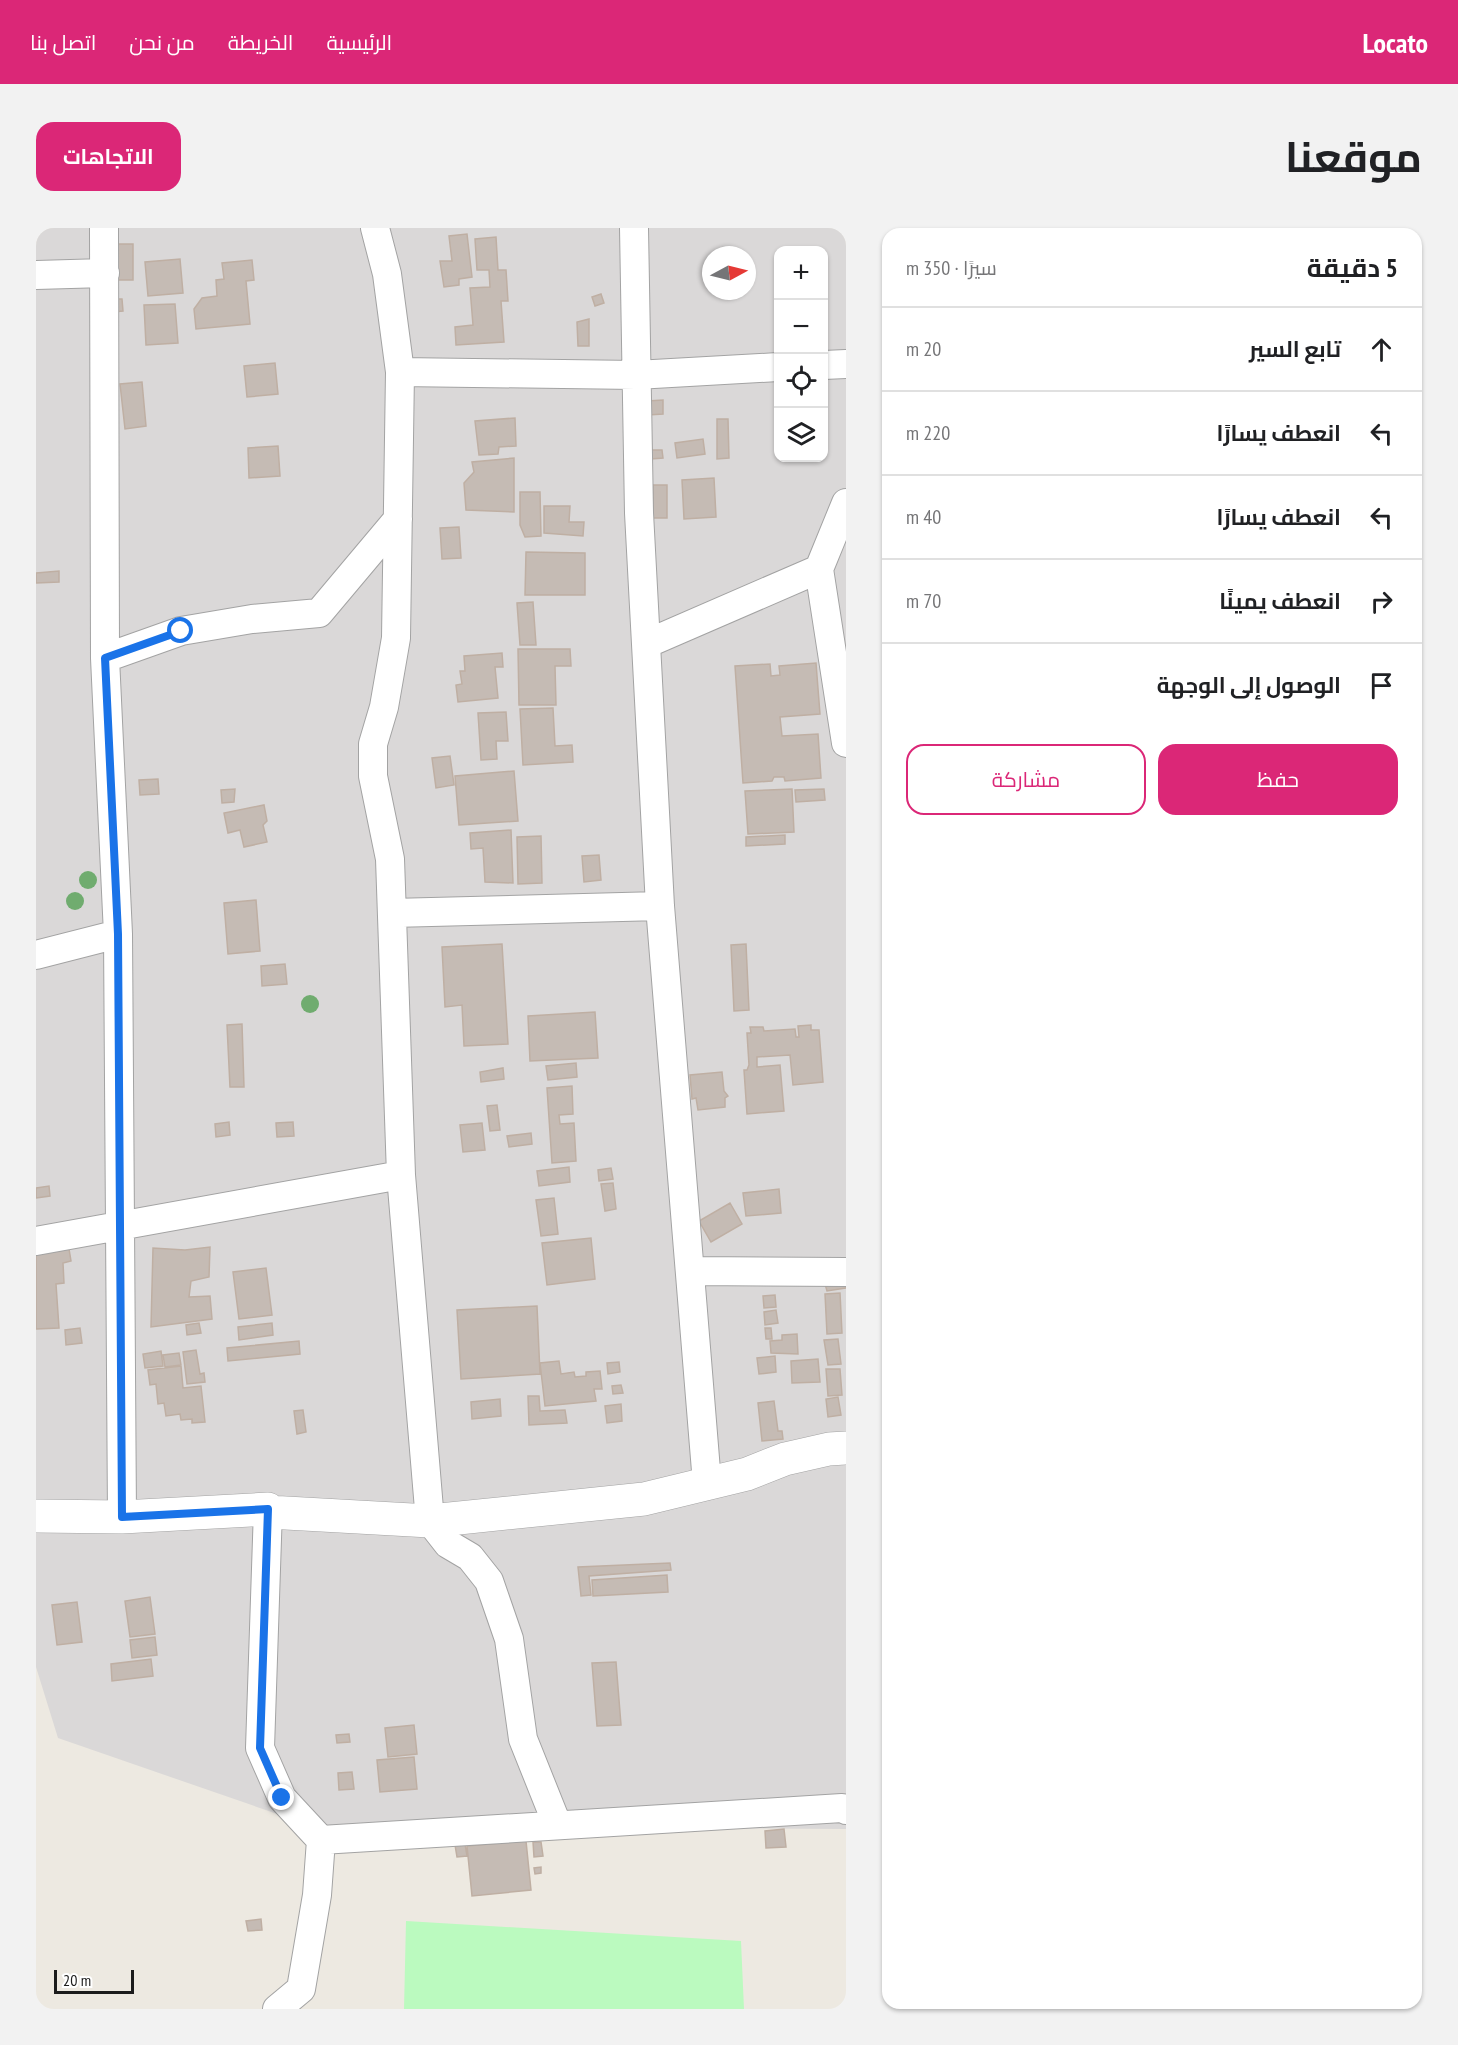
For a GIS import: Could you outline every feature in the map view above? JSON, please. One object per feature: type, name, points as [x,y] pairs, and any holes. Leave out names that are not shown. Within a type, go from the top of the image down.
[{"type":"street","points":[[104,228],[105,658],[118,934],[122,1517]]},
{"type":"street","points":[[375,228],[387,274],[400,372],[396,638],[384,707],[373,744],[373,776],[390,859],[401,1175],[430,1521],[448,1544],[470,1557],[489,1581],[509,1639],[523,1739],[557,1824]]},
{"type":"street","points":[[634,228],[639,513],[660,906],[707,1483]]},
{"type":"street","points":[[36,276],[105,273]]},
{"type":"street","points":[[828,365],[846,364]]},
{"type":"street","points":[[400,372],[636,375],[774,368]]},
{"type":"street","points":[[846,503],[819,569],[846,743]]},
{"type":"street","points":[[105,658],[181,631],[252,619],[319,613],[398,519]]},
{"type":"street","points":[[646,644],[819,569]]},
{"type":"street","points":[[392,913],[660,906]]},
{"type":"street","points":[[36,955],[118,934]]},
{"type":"street","points":[[36,1241],[120,1228],[401,1175]]},
{"type":"street","points":[[690,1271],[846,1272]]},
{"type":"street","points":[[36,1516],[122,1517],[268,1509],[268,1512],[430,1521],[644,1499],[747,1474],[785,1459],[829,1449],[846,1449]]},
{"type":"street","points":[[268,1509],[260,1748],[282,1798],[321,1840],[317,1896],[301,1989],[277,2009]]},
{"type":"street","points":[[321,1840],[557,1824],[842,1808],[846,1810]]},
{"type":"shaded area","points":[[36,228],[846,228],[846,1829],[312,1826],[58,1738],[36,1667]]},
{"type":"green space","points":[[406,1921],[741,1941],[744,2009],[404,2009]]},
{"type":"building","points":[[467,234],[472,277],[459,279],[459,285],[444,287],[440,261],[452,261],[449,236]]},
{"type":"building","points":[[496,237],[498,270],[506,270],[508,301],[501,301],[504,342],[456,345],[455,327],[473,325],[470,288],[490,287],[489,270],[477,270],[475,239]]},
{"type":"building","points":[[113,244],[133,244],[133,280],[113,280]]},
{"type":"building","points":[[180,259],[183,293],[148,296],[145,262]]},
{"type":"building","points":[[252,260],[254,280],[246,281],[250,324],[196,329],[194,309],[202,298],[217,296],[216,280],[224,279],[222,263]]},
{"type":"building","points":[[601,294],[604,303],[595,306],[592,297]]},
{"type":"building","points":[[113,299],[122,299],[123,311],[113,312]]},
{"type":"building","points":[[175,304],[178,343],[146,345],[144,305]]},
{"type":"building","points":[[589,319],[589,346],[578,346],[577,322]]},
{"type":"building","points":[[275,363],[278,394],[247,397],[244,366]]},
{"type":"building","points":[[142,382],[146,426],[125,429],[120,384]]},
{"type":"building","points":[[663,400],[663,414],[648,415],[647,401]]},
{"type":"building","points":[[515,418],[516,446],[499,447],[498,454],[479,455],[475,421]]},
{"type":"building","points":[[717,419],[728,419],[729,458],[717,459]]},
{"type":"building","points":[[703,439],[705,454],[677,458],[675,443]]},
{"type":"building","points":[[278,446],[280,476],[249,478],[248,448]]},
{"type":"building","points":[[650,450],[662,450],[663,458],[651,459]]},
{"type":"building","points":[[514,458],[514,512],[466,510],[464,483],[474,472],[472,462]]},
{"type":"building","points":[[714,478],[716,517],[684,519],[682,480]]},
{"type":"building","points":[[653,485],[667,485],[667,518],[653,518]]},
{"type":"building","points":[[520,492],[540,492],[541,536],[525,537],[520,525]]},
{"type":"building","points":[[544,506],[570,506],[569,522],[584,522],[583,536],[544,533]]},
{"type":"building","points":[[459,527],[461,558],[442,559],[440,528]]},
{"type":"building","points":[[526,552],[585,553],[585,595],[525,595]]},
{"type":"building","points":[[59,571],[59,582],[36,583],[36,573]]},
{"type":"building","points":[[533,602],[536,645],[520,645],[517,603]]},
{"type":"building","points":[[518,649],[570,649],[571,666],[555,666],[556,705],[519,705]]},
{"type":"building","points":[[502,653],[503,667],[495,667],[498,698],[458,702],[456,685],[462,684],[460,671],[465,671],[464,656]]},
{"type":"building","points":[[816,663],[820,714],[780,717],[782,736],[818,734],[821,778],[785,781],[784,777],[774,777],[772,781],[743,783],[735,666],[770,664],[771,676],[780,675],[779,666]]},
{"type":"building","points":[[553,708],[555,746],[572,745],[573,762],[523,765],[520,709]]},
{"type":"building","points":[[506,712],[508,741],[496,741],[497,759],[481,760],[478,713]]},
{"type":"building","points":[[450,756],[454,785],[436,788],[432,758]]},
{"type":"building","points":[[514,771],[518,821],[459,825],[455,776]]},
{"type":"building","points":[[158,779],[159,794],[140,795],[139,780]]},
{"type":"building","points":[[235,789],[234,802],[222,803],[221,790]]},
{"type":"building","points":[[792,789],[794,832],[748,834],[745,791]]},
{"type":"building","points":[[824,789],[825,800],[796,802],[795,790]]},
{"type":"building","points":[[264,805],[267,821],[263,825],[267,842],[244,847],[240,830],[228,833],[224,813]]},
{"type":"building","points":[[511,830],[513,883],[485,882],[483,848],[471,849],[470,833]]},
{"type":"building","points":[[785,835],[785,844],[746,846],[746,837]]},
{"type":"building","points":[[541,836],[542,883],[518,884],[517,837]]},
{"type":"building","points":[[599,855],[601,880],[584,882],[582,856]]},
{"type":"building","points":[[256,900],[260,951],[228,954],[224,903]]},
{"type":"building","points":[[502,944],[508,1044],[464,1046],[462,1005],[445,1007],[442,947]]},
{"type":"building","points":[[746,944],[749,1010],[734,1011],[731,945]]},
{"type":"building","points":[[285,964],[287,984],[262,986],[261,966]]},
{"type":"building","points":[[595,1012],[598,1058],[530,1061],[528,1016]]},
{"type":"building","points":[[242,1024],[244,1087],[230,1087],[227,1025]]},
{"type":"building","points":[[811,1025],[811,1030],[819,1030],[823,1082],[793,1085],[790,1055],[757,1057],[757,1067],[780,1065],[784,1111],[747,1114],[744,1070],[747,1070],[749,1065],[747,1033],[751,1033],[750,1027],[763,1027],[764,1031],[795,1029],[796,1037],[799,1037],[798,1026]]},
{"type":"building","points":[[576,1063],[577,1077],[548,1080],[546,1066]]},
{"type":"building","points":[[503,1068],[504,1079],[481,1082],[480,1072]]},
{"type":"building","points":[[722,1072],[724,1091],[728,1096],[725,1098],[725,1107],[698,1110],[696,1098],[692,1099],[690,1075]]},
{"type":"building","points":[[572,1086],[573,1114],[559,1115],[560,1124],[574,1123],[576,1161],[552,1163],[547,1088]]},
{"type":"building","points":[[497,1105],[500,1130],[490,1131],[487,1106]]},
{"type":"building","points":[[229,1122],[230,1135],[216,1137],[215,1124]]},
{"type":"building","points":[[293,1122],[294,1136],[277,1137],[276,1123]]},
{"type":"building","points":[[482,1123],[485,1150],[463,1152],[460,1125]]},
{"type":"building","points":[[531,1133],[532,1144],[509,1147],[507,1136]]},
{"type":"building","points":[[569,1167],[570,1182],[539,1186],[537,1171]]},
{"type":"building","points":[[611,1168],[613,1179],[599,1181],[598,1170]]},
{"type":"building","points":[[613,1183],[616,1209],[605,1211],[601,1184]]},
{"type":"building","points":[[49,1186],[50,1196],[36,1198],[36,1188]]},
{"type":"building","points":[[779,1189],[781,1213],[746,1216],[743,1193]]},
{"type":"building","points":[[554,1198],[558,1234],[541,1236],[536,1200]]},
{"type":"building","points":[[730,1203],[742,1224],[711,1242],[699,1221]]},
{"type":"building","points":[[591,1238],[595,1279],[547,1285],[542,1243]]},
{"type":"building","points":[[68,1243],[71,1261],[63,1263],[64,1283],[56,1284],[59,1328],[36,1329],[36,1247]]},
{"type":"building","points":[[210,1247],[209,1277],[191,1281],[189,1297],[210,1296],[212,1319],[151,1327],[153,1248],[185,1250]]},
{"type":"building","points":[[266,1268],[272,1315],[239,1319],[233,1272]]},
{"type":"building","points":[[846,1280],[846,1288],[827,1291],[825,1284]]},
{"type":"building","points":[[840,1293],[842,1333],[827,1334],[825,1294]]},
{"type":"building","points":[[775,1295],[776,1307],[764,1308],[763,1296]]},
{"type":"building","points":[[537,1306],[540,1374],[461,1379],[457,1310]]},
{"type":"building","points":[[776,1310],[778,1323],[765,1325],[764,1312]]},
{"type":"building","points":[[199,1323],[201,1333],[187,1335],[186,1325]]},
{"type":"building","points":[[272,1323],[273,1335],[239,1340],[238,1327]]},
{"type":"building","points":[[80,1328],[82,1343],[66,1345],[65,1330]]},
{"type":"building","points":[[765,1328],[771,1328],[772,1339],[766,1339]]},
{"type":"building","points":[[797,1334],[798,1354],[771,1353],[770,1341],[782,1340],[782,1335]]},
{"type":"building","points":[[838,1339],[841,1364],[828,1365],[824,1340]]},
{"type":"building","points":[[299,1341],[300,1354],[228,1361],[227,1348]]},
{"type":"building","points":[[196,1350],[200,1374],[204,1373],[205,1382],[187,1384],[183,1352]]},
{"type":"building","points":[[161,1351],[163,1366],[145,1368],[143,1354]]},
{"type":"building","points":[[179,1353],[181,1365],[165,1367],[163,1355]]},
{"type":"building","points":[[775,1356],[776,1372],[759,1374],[757,1358]]},
{"type":"building","points":[[818,1359],[820,1382],[792,1383],[791,1361]]},
{"type":"building","points":[[559,1361],[561,1374],[574,1372],[575,1377],[586,1376],[586,1372],[600,1371],[602,1389],[594,1389],[596,1401],[545,1406],[540,1363]]},
{"type":"building","points":[[619,1362],[620,1372],[608,1374],[607,1363]]},
{"type":"building","points":[[181,1366],[183,1388],[201,1386],[205,1422],[192,1423],[192,1419],[181,1420],[180,1414],[166,1416],[164,1403],[158,1404],[156,1384],[150,1385],[148,1370]]},
{"type":"building","points":[[826,1369],[840,1369],[842,1395],[828,1396]]},
{"type":"building","points":[[621,1385],[623,1393],[613,1394],[612,1386]]},
{"type":"building","points":[[528,1396],[539,1396],[540,1411],[565,1410],[567,1423],[529,1425]]},
{"type":"building","points":[[838,1397],[841,1415],[828,1417],[826,1399]]},
{"type":"building","points":[[500,1399],[501,1416],[472,1419],[471,1402]]},
{"type":"building","points":[[774,1401],[778,1431],[782,1431],[783,1439],[762,1441],[758,1403]]},
{"type":"building","points":[[621,1404],[622,1421],[607,1423],[605,1406]]},
{"type":"building","points":[[303,1410],[306,1432],[297,1434],[294,1411]]},
{"type":"building","points":[[670,1563],[671,1570],[589,1576],[591,1595],[581,1596],[578,1567]]},
{"type":"building","points":[[667,1575],[668,1592],[593,1596],[592,1580]]},
{"type":"building","points":[[150,1597],[155,1634],[130,1637],[125,1601]]},
{"type":"building","points":[[77,1602],[82,1642],[57,1645],[52,1605]]},
{"type":"building","points":[[155,1637],[157,1655],[132,1658],[130,1640]]},
{"type":"building","points":[[151,1659],[153,1676],[112,1681],[111,1664]]},
{"type":"building","points":[[616,1662],[621,1725],[597,1726],[592,1663]]},
{"type":"building","points":[[414,1725],[417,1754],[388,1757],[385,1728]]},
{"type":"building","points":[[349,1734],[350,1742],[337,1743],[336,1735]]},
{"type":"building","points":[[414,1757],[417,1789],[380,1792],[377,1760]]},
{"type":"building","points":[[352,1772],[354,1789],[339,1790],[338,1773]]},
{"type":"building","points":[[784,1829],[786,1847],[766,1848],[765,1831]]},
{"type":"building","points":[[526,1841],[531,1890],[472,1896],[467,1846]]},
{"type":"building","points":[[533,1842],[541,1842],[543,1856],[534,1857]]},
{"type":"building","points":[[465,1844],[467,1856],[457,1857],[455,1845]]},
{"type":"building","points":[[541,1867],[541,1873],[535,1874],[534,1868]]},
{"type":"building","points":[[261,1919],[262,1930],[248,1931],[246,1921]]},
{"type":"route","points":[[181,631],[105,658],[118,934],[122,1517],[268,1509],[260,1748],[282,1798]]}]
